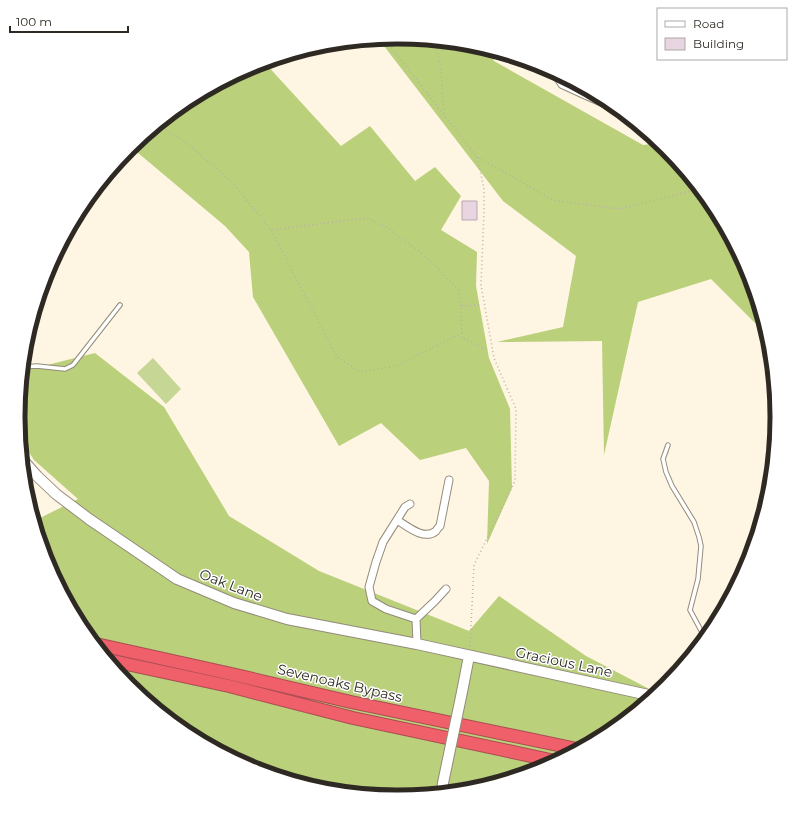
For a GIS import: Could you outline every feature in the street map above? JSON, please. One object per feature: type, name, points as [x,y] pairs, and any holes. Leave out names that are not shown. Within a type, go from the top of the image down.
[{"type":"highway","name":"Sevenoaks Bypass","points":[[103,646],[227,672],[352,702],[570,747]]},
{"type":"highway","name":"Sevenoaks Bypass","points":[[116,662],[228,686],[353,718],[544,759]]},
{"type":"street","name":"Oak Lane","points":[[28,466],[56,494],[89,519],[177,579],[234,603],[287,619],[417,644],[469,656]]},
{"type":"street","points":[[397,520],[426,535],[436,531],[440,526],[449,480]]},
{"type":"street","points":[[410,504],[405,508],[383,542],[369,587],[372,600],[386,609],[416,619]]},
{"type":"street","points":[[417,644],[416,619],[446,589]]},
{"type":"street","points":[[443,786],[469,656]]},
{"type":"street","name":"Gracious Lane","points":[[469,656],[646,695]]},
{"type":"lane","points":[[558,81],[561,86],[599,104]]},
{"type":"lane","points":[[28,367],[65,369],[73,365],[120,305]]},
{"type":"lane","points":[[668,445],[663,459],[666,472],[672,486],[694,522],[701,546],[698,579],[690,610],[702,632]]},
{"type":"path","points":[[389,44],[477,157],[553,200],[619,209],[693,190]]},
{"type":"path","points":[[436,47],[441,69],[444,115]]},
{"type":"path","points":[[164,127],[188,144],[233,183],[271,230],[337,357],[360,372],[396,366],[462,333]]},
{"type":"path","points":[[469,656],[474,565],[515,481],[516,409],[494,358],[481,285],[484,188],[477,157]]},
{"type":"path","points":[[271,230],[366,218],[386,227],[416,249],[438,268],[458,290],[461,306],[462,338],[488,350]]},
{"type":"path","points":[[461,306],[479,306]]},
{"type":"green space","points":[[382,45],[422,45],[492,57],[494,61],[643,145],[650,144],[678,171],[707,210],[720,231],[742,274],[758,326],[711,279],[638,302],[604,455],[602,341],[497,342],[563,327],[576,256],[503,201]]},
{"type":"green space","points":[[269,67],[341,146],[370,126],[415,181],[435,167],[461,196],[441,230],[477,252],[476,286],[489,358],[510,409],[512,488],[487,544],[489,481],[466,448],[420,460],[381,423],[339,446],[253,297],[249,252],[225,226],[137,152],[171,121],[211,94]]},
{"type":"green space","points":[[95,353],[164,407],[229,516],[319,571],[469,631],[499,596],[586,656],[651,690],[624,713],[584,740],[540,761],[494,777],[422,789],[373,789],[301,777],[255,761],[211,740],[171,713],[117,663],[88,624],[63,582],[53,560],[40,518],[78,499],[34,460],[27,448],[25,417],[28,370]]},
{"type":"green space","points":[[153,358],[181,389],[166,404],[137,373]]},
{"type":"building","points":[[462,201],[477,201],[477,220],[462,220]]}]
